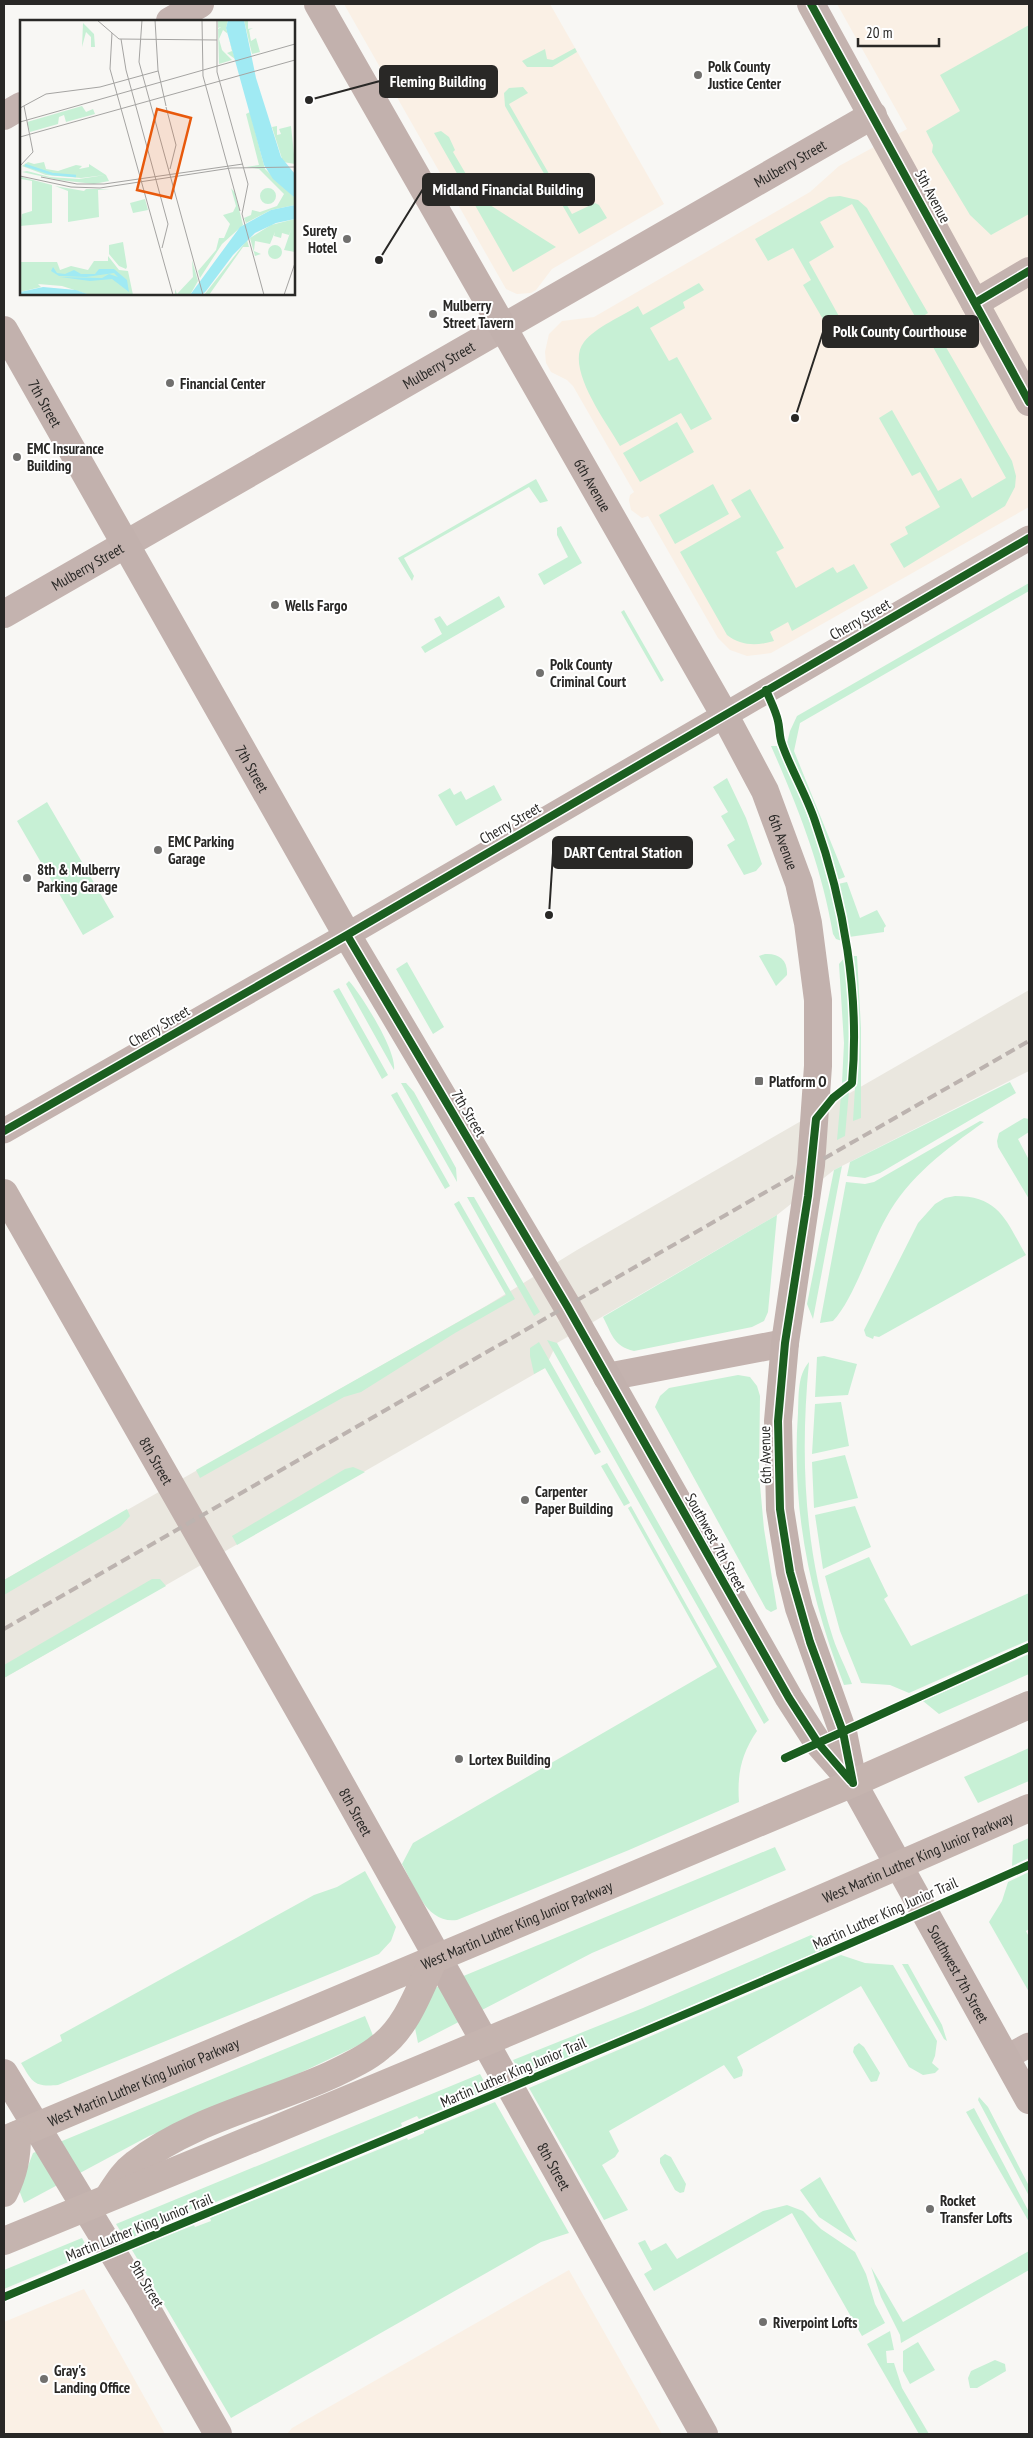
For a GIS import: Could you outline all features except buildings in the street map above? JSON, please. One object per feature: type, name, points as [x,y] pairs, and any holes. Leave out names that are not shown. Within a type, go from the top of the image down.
[{"type":"main road","name":"6th Avenue","points":[[318,4],[724,714],[765,791],[799,882],[808,923],[818,1000],[818,1066],[811,1165],[785,1343],[778,1422],[781,1518],[790,1572],[799,1608],[842,1732],[853,1783]]},
{"type":"main road","name":"7th Street","points":[[4,330],[347,935],[567,1306]]},
{"type":"main road","name":"8th Street","points":[[4,1193],[320,1747],[704,2434]]},
{"type":"main road","name":"Southwest 7th Street","points":[[567,1306],[788,1698],[818,1743],[853,1783],[899,1866],[1018,2051],[1029,2100]]},
{"type":"main road","name":"West Martin Luther King Junior Parkway","points":[[10,2138],[853,1783],[1029,1705]]},
{"type":"main road","name":"West Martin Luther King Junior Parkway","points":[[4,2241],[563,2010],[899,1866],[1029,1808]]},
{"type":"main road","points":[[108,2198],[122,2177],[134,2165],[181,2136],[316,2081],[357,2062],[381,2047],[397,2031],[405,2018],[433,1961]]},
{"type":"main road","name":"9th Street","points":[[4,2073],[140,2299],[218,2434]]},
{"type":"main road","points":[[4,2193],[17,2159],[10,2138]]},
{"type":"street","points":[[172,20],[200,4]]},
{"type":"street","name":"5th Avenue","points":[[811,4],[1029,402]]},
{"type":"street","points":[[4,116],[20,107]]},
{"type":"street","name":"Mulberry Street","points":[[4,614],[873,115]]},
{"type":"street","points":[[976,303],[1029,271]]},
{"type":"street","name":"Cherry Street","points":[[4,1131],[347,935],[1029,538]]},
{"type":"street","points":[[607,1377],[785,1343]]},
{"type":"street","points":[[4,2067],[14,2103],[10,2138]]},
{"type":"shaded area","points":[[344,4],[550,4],[664,204],[552,269],[536,290],[531,293],[517,294],[506,289]]},
{"type":"shaded area","points":[[837,4],[1029,4],[1029,507],[771,653],[747,656],[730,650],[718,638],[648,516],[642,518],[631,510],[629,500],[630,495],[634,492],[573,386],[567,380],[551,372],[546,363],[545,352],[549,334],[562,321],[594,317],[810,192],[839,166],[907,129]]},
{"type":"shaded area","points":[[1029,990],[1029,1071],[834,1170],[777,1215],[557,1343],[545,1368],[4,1678],[4,1580],[486,1306],[577,1250]]},
{"type":"shaded area","points":[[569,2270],[662,2434],[287,2434],[292,2428]]},
{"type":"shaded area","points":[[84,2289],[165,2434],[4,2434],[4,2322]]},
{"type":"green space","points":[[1029,25],[1029,214],[991,235],[970,215],[932,152],[933,145],[926,131],[960,111],[940,75]]},
{"type":"green space","points":[[575,48],[577,52],[552,67],[527,67],[522,61],[545,49],[547,59],[553,60]]},
{"type":"green space","points":[[523,87],[528,93],[509,104],[572,214],[595,203],[599,205],[607,218],[579,234],[505,106],[504,93],[509,88]]},
{"type":"green space","points":[[441,131],[449,137],[455,150],[453,152],[470,181],[473,180],[490,205],[556,247],[513,272],[434,133]]},
{"type":"green space","points":[[840,196],[858,200],[867,208],[928,313],[917,320],[852,204],[820,222],[834,247],[809,262],[851,338],[838,345],[803,285],[811,280],[793,248],[768,261],[755,239],[829,197]]},
{"type":"green space","points":[[699,283],[704,290],[683,302],[685,308],[650,328],[669,361],[677,357],[712,419],[691,430],[681,413],[620,446],[598,410],[583,380],[579,366],[579,353],[584,342],[602,326],[638,306],[643,315]]},
{"type":"green space","points":[[943,342],[1012,461],[1016,476],[1015,487],[1005,506],[904,568],[890,544],[908,534],[905,527],[940,507],[920,472],[912,476],[879,418],[892,410],[938,491],[961,478],[972,498],[1006,478],[933,347]]},
{"type":"green space","points":[[677,422],[694,452],[640,482],[623,453]]},
{"type":"green space","points":[[536,479],[548,501],[540,503],[529,487],[404,558],[414,576],[412,581],[398,558]]},
{"type":"green space","points":[[713,484],[729,514],[675,544],[659,515]]},
{"type":"green space","points":[[750,489],[784,548],[776,552],[796,588],[833,567],[837,573],[854,564],[868,588],[792,631],[788,622],[770,632],[774,641],[761,644],[744,643],[727,635],[680,552],[741,517],[731,500]]},
{"type":"green space","points":[[561,526],[582,563],[544,585],[538,574],[568,557],[557,535],[557,528]]},
{"type":"green space","points":[[1029,583],[1029,591],[800,723],[794,751],[845,877],[837,880],[810,800],[786,747],[790,731],[797,716]]},
{"type":"green space","points":[[499,596],[505,607],[425,653],[421,647],[442,634],[434,619],[440,616],[447,626]]},
{"type":"green space","points":[[624,610],[664,680],[661,682],[621,612]]},
{"type":"green space","points":[[771,746],[777,746],[799,793],[817,841],[831,890],[842,941],[836,939],[833,934],[816,862],[791,792]]},
{"type":"green space","points":[[727,778],[746,818],[762,864],[756,871],[744,875],[727,845],[735,840],[721,816],[728,812],[713,787]]},
{"type":"green space","points":[[494,785],[502,800],[456,826],[438,795],[450,788],[454,795],[461,791],[466,800]]},
{"type":"green space","points":[[47,802],[114,917],[83,935],[17,821]]},
{"type":"green space","points":[[847,882],[860,918],[877,910],[886,926],[884,932],[849,937],[838,884]]},
{"type":"green space","points":[[765,954],[782,958],[786,965],[787,975],[776,986],[759,956]]},
{"type":"green space","points":[[852,956],[857,956],[861,1028],[861,1118],[853,1121],[858,1037]]},
{"type":"green space","points":[[845,957],[848,987],[850,1079],[842,1083],[844,1043],[839,964]]},
{"type":"green space","points":[[407,962],[444,1027],[433,1034],[396,969]]},
{"type":"green space","points":[[349,981],[385,1037],[394,1070],[346,984]]},
{"type":"green space","points":[[339,988],[388,1075],[382,1079],[333,991]]},
{"type":"green space","points":[[1010,1082],[1016,1093],[880,1173],[865,1178],[847,1176],[850,1162]]},
{"type":"green space","points":[[401,1083],[406,1083],[414,1092],[456,1168],[457,1182]]},
{"type":"green space","points":[[849,1091],[845,1136],[837,1140],[841,1095]]},
{"type":"green space","points":[[397,1092],[450,1186],[445,1189],[391,1095]]},
{"type":"green space","points":[[1024,1118],[1029,1119],[1029,1132],[1018,1139],[1029,1160],[1029,1199],[998,1147],[997,1141],[999,1133]]},
{"type":"green space","points":[[980,1121],[984,1122],[942,1153],[905,1190],[886,1218],[855,1286],[841,1311],[833,1321],[820,1323],[846,1182],[865,1184],[874,1182]]},
{"type":"green space","points":[[842,1166],[813,1319],[807,1304],[834,1170]]},
{"type":"green space","points":[[955,1196],[982,1200],[992,1206],[1007,1221],[1026,1255],[879,1337],[874,1336],[873,1339],[866,1336],[864,1330],[918,1223],[935,1204],[945,1198]]},
{"type":"green space","points":[[467,1197],[474,1197],[540,1312],[534,1316]]},
{"type":"green space","points":[[459,1201],[515,1299],[455,1333],[361,1392],[344,1397],[200,1478],[196,1470],[506,1295],[454,1204]]},
{"type":"green space","points":[[777,1215],[768,1312],[764,1321],[752,1327],[634,1351],[617,1343],[603,1317]]},
{"type":"green space","points":[[547,1340],[557,1343],[769,1720],[764,1724]]},
{"type":"green space","points":[[539,1342],[601,1452],[595,1455],[545,1368],[534,1374],[530,1348]]},
{"type":"green space","points":[[824,1356],[857,1364],[848,1395],[815,1397],[817,1357]]},
{"type":"green space","points":[[809,1362],[806,1397],[805,1467],[810,1536],[823,1604],[835,1644],[852,1684],[844,1685],[821,1619],[813,1586],[806,1552],[797,1483],[799,1393],[802,1373]]},
{"type":"green space","points":[[738,1375],[750,1377],[757,1386],[760,1396],[759,1474],[764,1529],[777,1609],[771,1612],[766,1609],[655,1407],[660,1396],[669,1388]]},
{"type":"green space","points":[[841,1402],[849,1446],[812,1454],[815,1404]]},
{"type":"green space","points":[[845,1455],[858,1498],[814,1508],[812,1462]]},
{"type":"green space","points":[[607,1463],[630,1503],[624,1506],[601,1466]]},
{"type":"green space","points":[[353,1467],[365,1472],[237,1545],[232,1536],[345,1469]]},
{"type":"green space","points":[[631,1506],[757,1731],[747,1748],[741,1765],[739,1802],[629,1850],[457,1920],[446,1920],[437,1916],[423,1902],[402,1864],[413,1843],[717,1667],[628,1508]]},
{"type":"green space","points":[[855,1506],[871,1547],[823,1569],[815,1515]]},
{"type":"green space","points":[[127,1509],[130,1516],[120,1527],[4,1595],[4,1580]]},
{"type":"green space","points":[[869,1557],[888,1596],[884,1599],[911,1646],[1029,1593],[1029,1640],[909,1693],[890,1685],[861,1683],[840,1631],[825,1576]]},
{"type":"green space","points":[[152,1579],[160,1579],[166,1586],[4,1678],[4,1665]]},
{"type":"green space","points":[[1029,1654],[1029,1674],[939,1714],[923,1701]]},
{"type":"green space","points":[[1029,1748],[1029,1781],[978,1803],[964,1777]]},
{"type":"green space","points":[[1029,1838],[1029,1858],[1012,1866],[1013,1845]]},
{"type":"green space","points":[[775,1847],[786,1870],[592,1953],[418,2043],[415,2028],[432,1989]]},
{"type":"green space","points":[[365,1871],[396,1927],[391,1941],[379,1954],[58,2085],[44,2085],[35,2082],[21,2063],[62,2041],[60,2035],[314,1895],[337,1887]]},
{"type":"green space","points":[[1029,1872],[1029,1929],[1026,1931],[1029,1937],[1029,1992],[989,1922],[1002,1901],[1008,1882]]},
{"type":"green space","points":[[811,1935],[829,1947],[523,2077],[513,2060],[643,2008]]},
{"type":"green space","points":[[841,1955],[865,1963],[893,1965],[937,2041],[932,2063],[939,2069],[935,2073],[923,2075],[909,2067],[861,1986],[737,2057],[743,2070],[742,2076],[734,2079],[724,2065],[609,2131],[619,2151],[615,2157],[602,2165],[628,2210],[604,2220],[529,2088]]},
{"type":"green space","points":[[902,1964],[908,1964],[942,2025],[947,2041],[944,2039]]},
{"type":"green space","points":[[365,2016],[374,2038],[283,2081],[149,2136],[24,2203],[19,2190],[33,2153]]},
{"type":"green space","points":[[859,2043],[864,2047],[880,2073],[877,2081],[871,2082],[853,2052],[854,2047]]},
{"type":"green space","points":[[480,2074],[489,2090],[419,2119],[417,2116],[401,2123],[402,2126],[206,2206],[204,2204],[188,2210],[189,2213],[126,2240],[116,2224]]},
{"type":"green space","points":[[979,2097],[988,2107],[1029,2186],[1029,2196],[978,2100]]},
{"type":"green space","points":[[495,2102],[569,2233],[541,2242],[231,2418],[132,2250],[194,2225],[195,2227],[211,2221],[210,2218],[407,2138],[408,2140],[424,2133],[424,2131]]},
{"type":"green space","points":[[974,2108],[1029,2212],[1029,2222],[966,2112]]},
{"type":"green space","points":[[665,2154],[671,2157],[686,2184],[684,2192],[680,2193],[675,2190],[660,2163],[660,2158]]},
{"type":"green space","points":[[820,2177],[857,2242],[819,2217],[800,2190]]},
{"type":"green space","points":[[787,2205],[803,2211],[821,2229],[855,2252],[866,2274],[875,2304],[885,2323],[862,2336],[792,2213],[654,2291],[644,2274],[652,2269],[638,2243],[645,2240],[651,2251],[666,2243],[677,2259],[763,2211]]},
{"type":"green space","points":[[82,2238],[90,2253],[4,2289],[4,2270]]},
{"type":"green space","points":[[1029,2251],[1029,2270],[901,2343],[900,2335],[881,2297],[871,2267],[903,2322]]},
{"type":"green space","points":[[890,2331],[894,2350],[886,2351],[887,2363],[894,2363],[902,2388],[929,2434],[919,2434],[867,2344]]},
{"type":"green space","points":[[918,2342],[935,2370],[910,2384],[903,2371],[903,2351]]},
{"type":"green space","points":[[995,2360],[1005,2364],[1006,2371],[977,2388],[970,2388],[968,2378],[971,2371]]},
{"type":"railway","points":[[4,1629],[1029,1041]]},
{"type":"cycle path","points":[[811,4],[1029,402]]},
{"type":"cycle path","points":[[975,303],[1029,271]]},
{"type":"cycle path","points":[[4,1131],[347,935],[1029,538]]},
{"type":"cycle path","points":[[766,690],[777,717],[782,744],[811,811],[834,884],[842,917],[854,1016],[852,1083],[833,1098],[816,1119],[808,1196],[785,1343],[778,1421],[780,1509],[790,1572],[810,1642],[843,1732],[853,1783]]},
{"type":"cycle path","points":[[347,935],[567,1306],[789,1698],[818,1743],[851,1781]]},
{"type":"cycle path","points":[[785,1758],[1029,1647]]},
{"type":"cycle path","name":"Martin Luther King Junior Trail","points":[[4,2297],[646,2031],[1029,1865]]},
{"type":"place","name":"Polk County Justice Center","points":[[698,75]]},
{"type":"place","name":"Fleming Building","points":[[309,100]]},
{"type":"place","name":"Surety Hotel","points":[[347,239]]},
{"type":"place","name":"Midland Financial Building","points":[[379,260]]},
{"type":"place","name":"Mulberry Street Tavern","points":[[433,314]]},
{"type":"place","name":"Financial Center","points":[[170,383]]},
{"type":"place","name":"Polk County Courthouse","points":[[795,418]]},
{"type":"place","name":"EMC Insurance Building","points":[[17,457]]},
{"type":"place","name":"Wells Fargo","points":[[275,605]]},
{"type":"place","name":"Polk County Criminal Court","points":[[540,673]]},
{"type":"place","name":"EMC Parking Garage","points":[[158,850]]},
{"type":"place","name":"8th & Mulberry Parking Garage","points":[[27,878]]},
{"type":"place","name":"DART Central Station","points":[[549,915]]},
{"type":"place","name":"Platform O","points":[[759,1081]]},
{"type":"place","name":"Carpenter Paper Building","points":[[525,1500]]},
{"type":"place","name":"Lortex Building","points":[[459,1759]]},
{"type":"place","name":"Rocket Transfer Lofts","points":[[930,2209]]},
{"type":"place","name":"Riverpoint Lofts","points":[[763,2322]]},
{"type":"place","name":"Gray's Landing Office","points":[[44,2379]]}]
